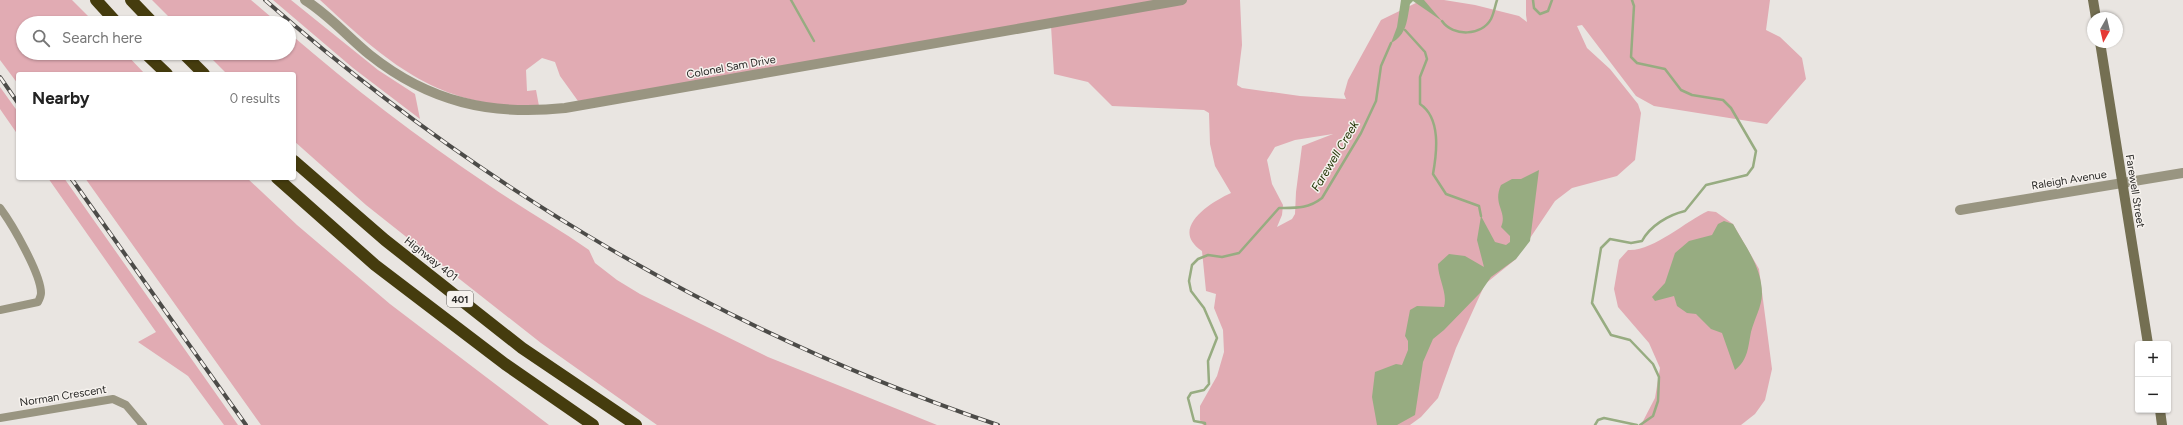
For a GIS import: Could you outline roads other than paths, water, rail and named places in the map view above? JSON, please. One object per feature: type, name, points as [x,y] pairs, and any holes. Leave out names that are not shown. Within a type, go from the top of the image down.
[{"type":"highway","points":[[96,0],[111,16]]},
{"type":"highway","points":[[131,0],[146,16]]},
{"type":"highway","points":[[152,60],[165,72]]},
{"type":"highway","points":[[190,60],[202,72]]},
{"type":"highway","name":"Highway 401","points":[[296,163],[385,240],[522,348],[636,425]]},
{"type":"highway","name":"401","points":[[279,180],[375,264],[505,364],[593,425]]},
{"type":"main road","points":[[2093,0],[2095,12]]},
{"type":"main road","name":"Farewell Street","points":[[2101,48],[2148,341]]},
{"type":"main road","points":[[2160,413],[2162,425]]},
{"type":"street","name":"Colonel Sam Drive","points":[[308,2],[388,69],[425,90],[461,103],[486,108],[527,112],[565,108],[1182,0]]},
{"type":"street","name":"Raleigh Avenue","points":[[1960,210],[2183,173]]},
{"type":"street","points":[[0,208],[9,220],[35,272],[41,293],[38,302],[0,310]]},
{"type":"street","name":"Norman Crescent","points":[[0,418],[113,399],[126,405],[143,425]]},
{"type":"waterway","points":[[791,0],[814,41]]},
{"type":"waterway","points":[[1442,21],[1453,30],[1460,32],[1481,29],[1487,25],[1491,19],[1497,0]]},
{"type":"waterway","points":[[1533,0],[1534,8],[1540,14],[1548,11],[1552,0]]},
{"type":"waterway","points":[[1632,0],[1634,6],[1631,57],[1637,63],[1665,69],[1681,90],[1692,95],[1723,100],[1731,108],[1756,151],[1753,167],[1747,175],[1706,185],[1685,211],[1672,215],[1660,222],[1645,236],[1642,241],[1631,243],[1610,239],[1601,248],[1592,303],[1611,335],[1630,340],[1653,364],[1659,377],[1658,401],[1653,416],[1640,425]]},
{"type":"waterway","points":[[1405,30],[1425,52],[1427,59],[1420,77],[1420,104],[1427,110],[1434,126],[1436,136],[1436,156],[1433,174],[1446,194],[1479,206],[1481,216]]},
{"type":"waterway","name":"Farewell Creek","points":[[1205,425],[1205,423],[1194,421],[1188,398],[1191,393],[1204,390],[1209,384],[1208,361],[1217,338],[1204,308],[1191,291],[1189,281],[1192,265],[1198,259],[1208,255],[1222,257],[1239,253],[1279,208],[1296,208],[1307,206],[1322,198],[1361,133],[1376,101],[1381,66],[1391,43]]},
{"type":"waterway","points":[[1595,425],[1598,420],[1604,418],[1637,425]]},
{"type":"railway","points":[[265,0],[284,16]]},
{"type":"railway","points":[[296,26],[347,69],[432,133],[520,193],[610,249],[703,300],[799,347],[897,388],[998,425]]},
{"type":"railway","points":[[0,77],[16,100]]},
{"type":"railway","points":[[72,180],[246,425]]}]
